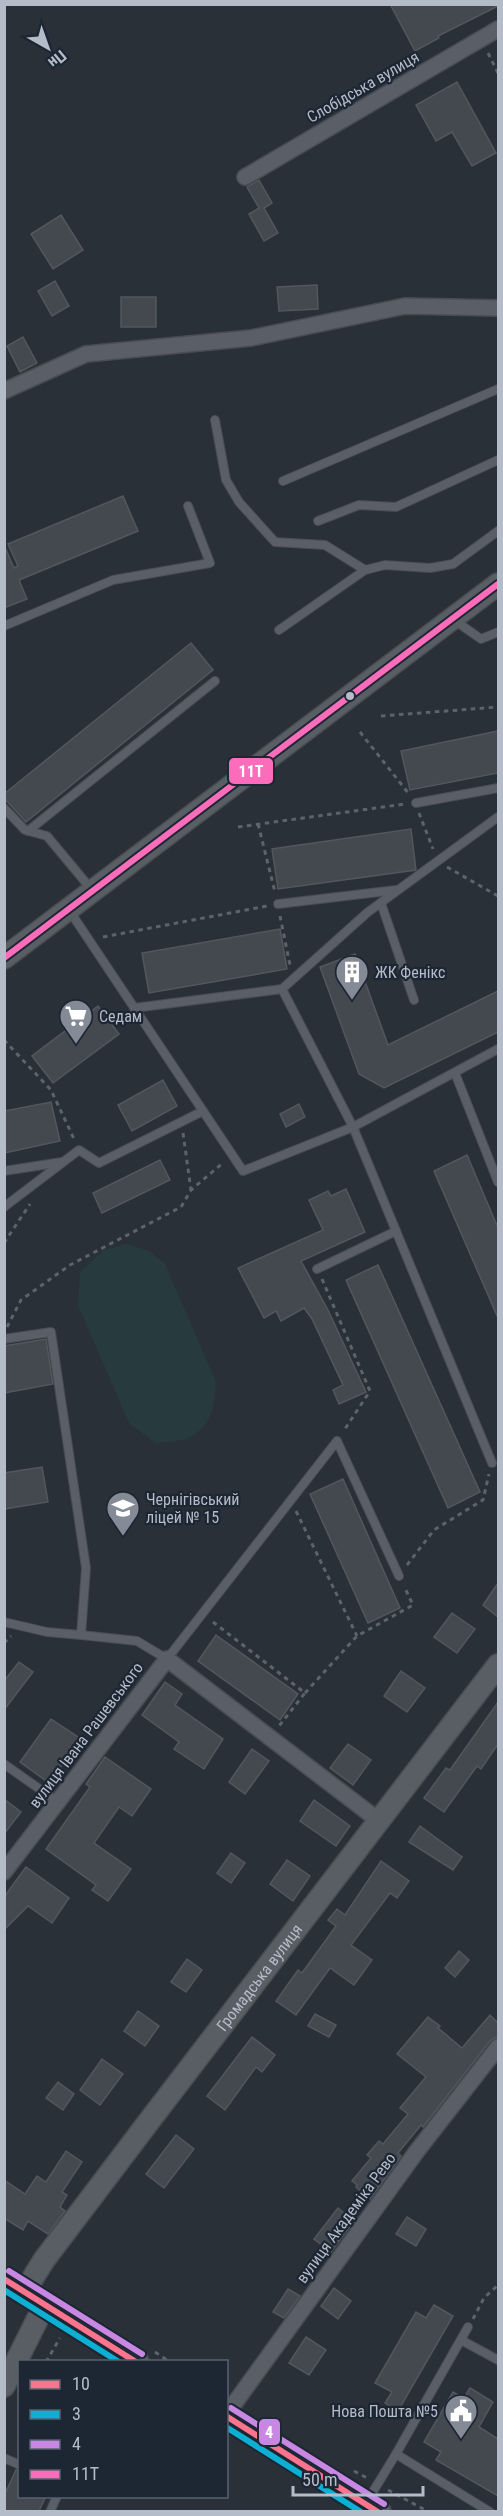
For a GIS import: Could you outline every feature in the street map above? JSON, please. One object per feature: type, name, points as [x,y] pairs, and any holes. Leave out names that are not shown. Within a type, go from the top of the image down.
[{"type":"main road","points":[[4,2278],[135,2360]]},
{"type":"main road","points":[[228,2416],[373,2507]]},
{"type":"street","name":"Слобідська вулиця","points":[[245,177],[498,29]]},
{"type":"street","points":[[4,391],[86,354],[250,338],[405,306],[498,308]]},
{"type":"street","points":[[4,958],[498,584]]},
{"type":"street","name":"вулиця Івана Рашевського","points":[[4,1872],[167,1659],[378,1820]]},
{"type":"street","name":"Громадська вулиця","points":[[24,2292],[51,2250],[498,1665]]},
{"type":"street","name":"вулиця Академіка Рево","points":[[228,2412],[417,2151],[498,2047]]},
{"type":"street","points":[[4,2386],[45,2304]]},
{"type":"lane","points":[[283,480],[498,389]]},
{"type":"lane","points":[[215,420],[226,480],[239,502],[275,542],[325,545],[365,570]]},
{"type":"lane","points":[[318,521],[359,505],[396,507],[498,460]]},
{"type":"lane","points":[[4,626],[113,580],[210,563],[188,506]]},
{"type":"lane","points":[[279,630],[365,570],[385,565],[430,568],[453,564],[498,531]]},
{"type":"lane","points":[[453,619],[481,639],[498,632]]},
{"type":"lane","points":[[28,831],[215,681]]},
{"type":"lane","points":[[416,803],[498,788]]},
{"type":"lane","points":[[5,808],[25,830],[47,836],[92,890]]},
{"type":"lane","points":[[134,1008],[282,989],[381,903],[498,817]]},
{"type":"lane","points":[[278,904],[398,890]]},
{"type":"lane","points":[[381,903],[414,1000]]},
{"type":"lane","points":[[68,909],[243,1171],[353,1127],[498,1049]]},
{"type":"lane","points":[[282,989],[353,1127],[492,1463]]},
{"type":"lane","points":[[455,1072],[498,1182]]},
{"type":"lane","points":[[4,1207],[79,1150],[99,1163],[203,1112]]},
{"type":"lane","points":[[4,1171],[64,1162]]},
{"type":"lane","points":[[317,1269],[396,1231]]},
{"type":"lane","points":[[4,1339],[51,1332],[86,1568],[81,1635]]},
{"type":"lane","points":[[4,1622],[47,1632],[137,1641],[167,1659],[337,1441],[399,1576]]},
{"type":"lane","points":[[4,1764],[58,1802]]},
{"type":"lane","points":[[373,2507],[396,2454],[468,2327]]},
{"type":"lane","points":[[461,2340],[498,2360]]},
{"type":"lane","points":[[396,2454],[490,2511]]},
{"type":"lane","points":[[4,2458],[18,2464]]},
{"type":"path","points":[[480,39],[498,73]]},
{"type":"path","points":[[381,716],[498,707]]},
{"type":"path","points":[[360,732],[416,803],[437,861],[498,896]]},
{"type":"path","points":[[238,827],[416,803]]},
{"type":"path","points":[[258,824],[278,904],[292,979]]},
{"type":"path","points":[[94,939],[278,904]]},
{"type":"path","points":[[4,1040],[51,1090],[79,1150]]},
{"type":"path","points":[[181,1122],[190,1190]]},
{"type":"path","points":[[4,1331],[21,1300],[70,1264],[181,1208],[190,1190],[232,1155]]},
{"type":"path","points":[[4,1243],[33,1199]]},
{"type":"path","points":[[317,1269],[370,1391],[337,1441]]},
{"type":"path","points":[[270,1738],[305,1693],[357,1636],[413,1605],[399,1576],[434,1530],[483,1500],[492,1463]]},
{"type":"path","points":[[290,1499],[357,1636]]},
{"type":"path","points":[[202,1613],[305,1693]]},
{"type":"path","points":[[468,2327],[484,2298],[498,2284]]},
{"type":"path","points":[[47,2360],[59,2337],[70,2343]]},
{"type":"green space","points":[[127,1244],[149,1251],[165,1264],[216,1382],[213,1407],[207,1422],[196,1434],[184,1439],[155,1443],[129,1423],[78,1305],[80,1272],[104,1250]]},
{"type":"building","points":[[390,4],[498,4],[498,6],[438,36],[439,38],[415,51]]},
{"type":"building","points":[[457,82],[496,153],[472,166],[452,132],[436,141],[416,105]]},
{"type":"building","points":[[259,180],[272,203],[264,208],[278,233],[264,241],[249,214],[259,208],[247,187]]},
{"type":"building","points":[[61,215],[83,250],[53,269],[31,234]]},
{"type":"building","points":[[55,281],[69,306],[52,316],[38,291]]},
{"type":"building","points":[[317,285],[318,309],[279,311],[277,287]]},
{"type":"building","points":[[121,297],[156,297],[156,327],[121,327]]},
{"type":"building","points":[[23,337],[37,363],[20,372],[7,346]]},
{"type":"building","points":[[123,496],[138,531],[19,580],[27,599],[4,608],[4,545],[14,568],[18,566],[8,544]]},
{"type":"building","points":[[191,643],[213,670],[26,822],[4,798],[4,794]]},
{"type":"building","points":[[498,731],[498,773],[410,790],[401,751]]},
{"type":"building","points":[[411,829],[416,870],[278,889],[272,849]]},
{"type":"building","points":[[280,929],[287,969],[149,993],[142,953]]},
{"type":"building","name":"ЖК Фенікс","points":[[355,954],[388,1045],[498,991],[498,1032],[384,1088],[359,1074],[320,967]]},
{"type":"building","name":"Седам","points":[[98,1006],[119,1034],[53,1083],[32,1056]]},
{"type":"building","points":[[163,1080],[177,1106],[132,1131],[118,1105]]},
{"type":"building","points":[[51,1102],[60,1141],[4,1153],[4,1111]]},
{"type":"building","points":[[299,1104],[305,1117],[286,1127],[280,1114]]},
{"type":"building","points":[[467,1155],[498,1228],[498,1318],[434,1171]]},
{"type":"building","points":[[160,1160],[170,1180],[102,1213],[93,1193]]},
{"type":"building","points":[[346,1189],[365,1232],[301,1261],[328,1310],[366,1392],[339,1404],[333,1390],[343,1385],[312,1319],[304,1308],[281,1321],[276,1311],[264,1318],[238,1268],[323,1230],[309,1200],[328,1191],[331,1196]]},
{"type":"building","points":[[378,1265],[480,1492],[448,1508],[346,1280]]},
{"type":"building","points":[[46,1339],[53,1384],[4,1393],[4,1346]]},
{"type":"building","points":[[42,1467],[48,1502],[4,1509],[4,1473]]},
{"type":"building","points":[[343,1479],[400,1608],[368,1623],[310,1494]]},
{"type":"building","points":[[498,1583],[498,1617],[483,1605]]},
{"type":"building","points":[[452,1613],[475,1629],[457,1653],[434,1637]]},
{"type":"building","points":[[216,1635],[298,1694],[280,1720],[198,1661]]},
{"type":"building","points":[[19,1662],[33,1672],[4,1710],[4,1681]]},
{"type":"building","points":[[401,1671],[425,1688],[407,1712],[384,1696]]},
{"type":"building","points":[[165,1682],[182,1694],[175,1705],[223,1739],[204,1769],[174,1749],[179,1742],[142,1715]]},
{"type":"building","points":[[498,1702],[498,1744],[481,1769],[477,1766],[444,1812],[424,1798],[446,1768],[450,1770]]},
{"type":"building","points":[[51,1719],[81,1739],[49,1783],[20,1762]]},
{"type":"building","points":[[348,1744],[371,1760],[353,1785],[330,1768]]},
{"type":"building","points":[[252,1749],[269,1761],[245,1794],[229,1782]]},
{"type":"building","points":[[105,1757],[151,1789],[132,1816],[119,1807],[94,1843],[131,1869],[108,1901],[92,1890],[96,1885],[46,1849],[90,1787],[86,1784]]},
{"type":"building","points":[[4,1799],[21,1812],[4,1834]]},
{"type":"building","points":[[314,1800],[350,1826],[336,1846],[300,1821]]},
{"type":"building","points":[[420,1826],[462,1857],[453,1870],[409,1842]]},
{"type":"building","points":[[231,1853],[245,1863],[231,1883],[217,1873]]},
{"type":"building","points":[[287,1860],[310,1876],[293,1901],[270,1884]]},
{"type":"building","points":[[381,1861],[409,1881],[397,1898],[390,1893],[351,1945],[372,1960],[354,1985],[330,1968],[296,2015],[276,2001],[298,1970],[302,1973],[336,1926],[328,1920],[337,1909],[345,1915]]},
{"type":"building","points":[[26,1867],[69,1898],[52,1923],[28,1906],[4,1930],[4,1897]]},
{"type":"building","points":[[459,1951],[469,1960],[455,1977],[445,1968]]},
{"type":"building","points":[[187,1959],[202,1970],[186,1992],[171,1982]]},
{"type":"building","points":[[138,2011],[159,2026],[145,2046],[124,2031]]},
{"type":"building","points":[[315,2014],[336,2025],[329,2037],[308,2026]]},
{"type":"building","points":[[490,2015],[498,2023],[498,2036],[490,2041],[423,2127],[421,2125],[398,2153],[401,2156],[370,2199],[352,2181],[371,2158],[367,2155],[379,2141],[383,2144],[408,2114],[400,2108],[426,2077],[397,2054],[428,2017],[462,2048]]},
{"type":"building","points":[[252,2037],[275,2055],[262,2072],[256,2067],[225,2110],[207,2096]]},
{"type":"building","points":[[102,2059],[123,2074],[100,2105],[80,2090]]},
{"type":"building","points":[[58,2082],[74,2094],[63,2110],[46,2098]]},
{"type":"building","points":[[176,2135],[194,2149],[164,2188],[146,2174]]},
{"type":"building","points":[[66,2151],[82,2162],[62,2192],[67,2195],[60,2207],[65,2211],[48,2234],[28,2221],[23,2230],[4,2218],[4,2180],[25,2194],[37,2176],[46,2182]]},
{"type":"building","points":[[338,2208],[354,2221],[331,2252],[314,2239]]},
{"type":"building","points":[[407,2217],[426,2229],[416,2246],[396,2234]]},
{"type":"building","points":[[334,2288],[351,2301],[338,2319],[321,2306]]},
{"type":"building","points":[[288,2289],[300,2296],[284,2318],[273,2312]]},
{"type":"building","points":[[434,2305],[453,2316],[398,2411],[385,2403],[392,2392],[375,2383],[416,2312],[426,2318]]},
{"type":"building","points":[[306,2337],[326,2350],[309,2375],[289,2363]]},
{"type":"building","points":[[470,2388],[493,2402],[479,2427],[498,2439],[498,2496],[436,2460],[441,2452],[424,2442],[453,2392],[464,2398]]},
{"type":"building","points":[[16,2470],[18,2470],[18,2498],[45,2498],[39,2511],[4,2511],[4,2496]]},
{"type":"transit line","name":"11Т","points":[[4,958],[498,584]]},
{"type":"transit line","name":"4","points":[[9,2271],[142,2354]]},
{"type":"transit line","name":"10","points":[[4,2279],[133,2360]]},
{"type":"transit line","name":"3","points":[[4,2290],[116,2360]]},
{"type":"transit line","name":"4","points":[[231,2408],[384,2504]]},
{"type":"transit line","name":"10","points":[[228,2417],[378,2512]]},
{"type":"transit line","name":"3","points":[[228,2428],[361,2512]]},
{"type":"place","name":"ЖК Фенікс","points":[[352,1001]]},
{"type":"place","name":"Седам","points":[[76,1045]]},
{"type":"place","name":"Чернігівський ліцей № 15","points":[[123,1537]]},
{"type":"place","name":"Нова Пошта №5","points":[[461,2440]]}]
